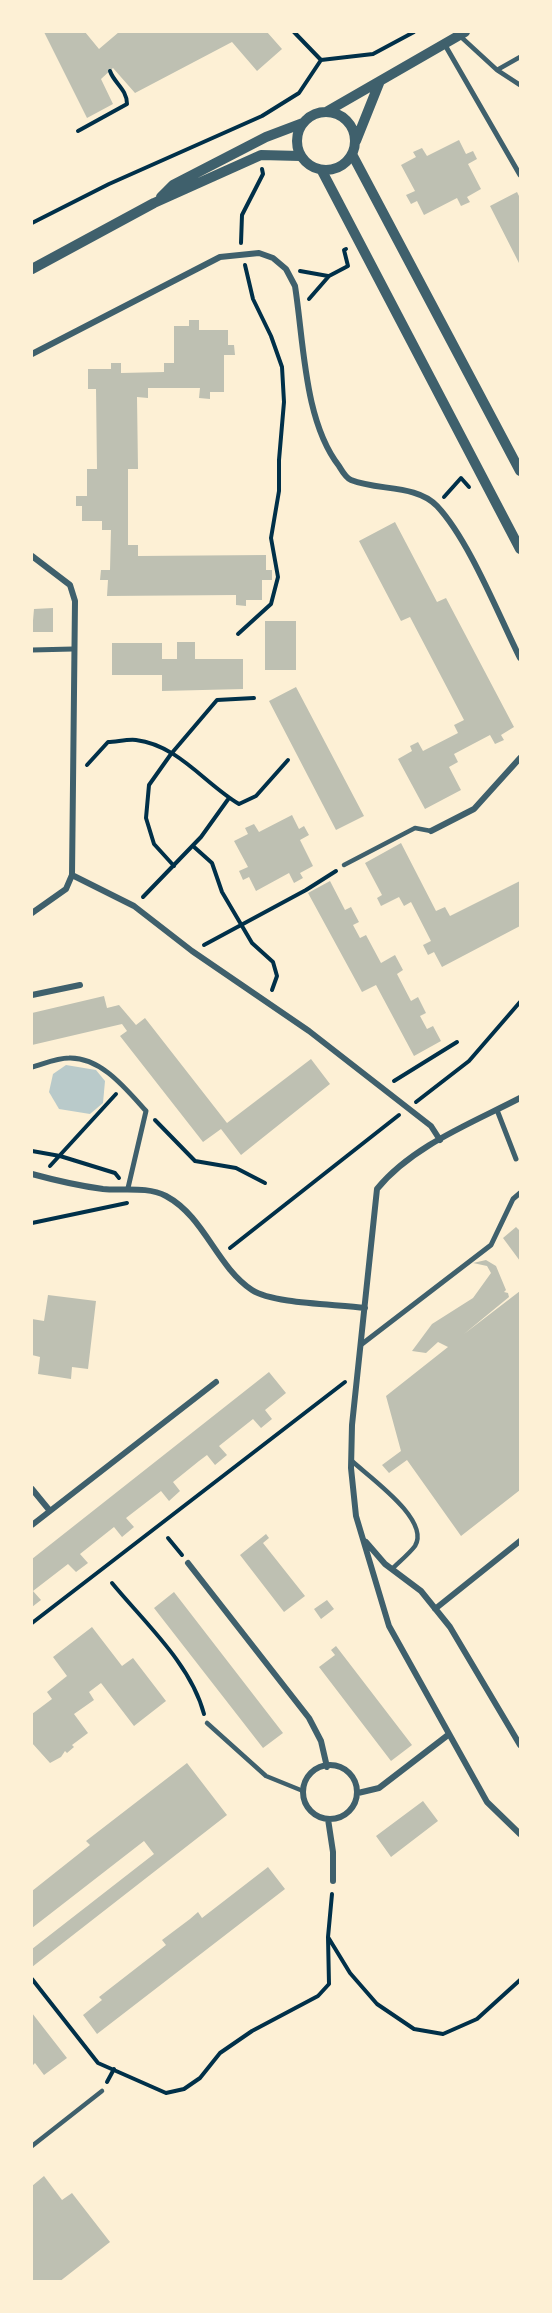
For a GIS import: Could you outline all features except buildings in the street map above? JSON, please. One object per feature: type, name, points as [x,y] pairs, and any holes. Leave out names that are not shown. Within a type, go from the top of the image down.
[{"type":"street","points":[[154,203],[173,185],[266,137],[303,123],[313,115],[326,112],[463,34]]},
{"type":"street","points":[[445,45],[520,176]]},
{"type":"street","points":[[303,123],[297,140],[300,156],[308,165],[322,171],[341,167],[352,156],[380,81]]},
{"type":"street","points":[[326,112],[335,113],[350,123],[356,141]]},
{"type":"street","points":[[32,268],[154,203],[261,155],[300,156]]},
{"type":"street","points":[[352,156],[520,471]]},
{"type":"street","points":[[322,171],[520,549]]},
{"type":"street","points":[[32,354],[220,257],[259,253],[273,258],[286,269],[295,286],[314,419],[326,449],[348,479],[421,494],[436,505],[458,534],[520,658]]},
{"type":"street","points":[[32,556],[70,585],[75,601],[72,875],[66,889],[32,913]]},
{"type":"street","points":[[32,650],[73,649]]},
{"type":"street","points":[[431,831],[474,809],[520,758]]},
{"type":"street","points":[[72,875],[134,906],[192,951],[268,1003],[382,1088],[430,1126],[440,1140]]},
{"type":"street","points":[[32,995],[80,985]]},
{"type":"street","points":[[32,1067],[68,1058],[85,1060],[106,1072],[123,1086],[146,1111],[128,1188]]},
{"type":"street","points":[[520,1098],[440,1140],[399,1168],[377,1189],[357,1379],[352,1461],[356,1516],[389,1626],[487,1802],[509,1827],[520,1834]]},
{"type":"street","points":[[497,1110],[516,1159]]},
{"type":"street","points":[[32,1174],[105,1189],[128,1188],[164,1195],[182,1206],[220,1256],[252,1290],[270,1297],[365,1308]]},
{"type":"street","points":[[362,1344],[491,1245],[513,1199],[520,1193]]},
{"type":"street","points":[[32,1525],[216,1382]]},
{"type":"street","points":[[32,1489],[50,1510]]},
{"type":"street","points":[[365,1541],[392,1569],[421,1591],[450,1627],[520,1745]]},
{"type":"street","points":[[435,1609],[520,1541]]},
{"type":"street","points":[[188,1563],[309,1718],[321,1741],[327,1767]]},
{"type":"street","points":[[358,1793],[380,1788],[448,1735]]},
{"type":"street","points":[[336,1766],[345,1770],[354,1781],[358,1793],[355,1804],[349,1811],[328,1819],[313,1815],[306,1805],[303,1791],[313,1772],[327,1767],[336,1766]]},
{"type":"street","points":[[328,1819],[333,1852],[333,1881]]},
{"type":"lane","points":[[463,34],[497,70],[520,85]]},
{"type":"lane","points":[[497,70],[520,57]]},
{"type":"lane","points":[[344,865],[415,828],[431,831]]},
{"type":"lane","points":[[352,1461],[409,1513],[418,1529],[416,1545],[392,1569]]},
{"type":"lane","points":[[207,1724],[266,1776],[303,1791]]},
{"type":"lane","points":[[32,2146],[102,2091]]},
{"type":"path","points":[[294,32],[321,60]]},
{"type":"path","points":[[32,223],[109,184],[262,116],[299,93],[321,60],[373,54],[414,32]]},
{"type":"path","points":[[78,131],[127,104],[127,98],[120,84],[110,71]]},
{"type":"path","points":[[262,116],[266,137]]},
{"type":"path","points":[[238,634],[271,604],[278,577],[271,538],[279,491],[284,402],[282,367],[271,336],[253,299],[240,238],[242,215],[263,174],[261,155]]},
{"type":"path","points":[[299,311],[329,276],[348,266],[344,250],[359,242]]},
{"type":"path","points":[[286,269],[329,276]]},
{"type":"path","points":[[174,866],[154,844],[146,818],[149,785],[171,754],[217,700],[254,698]]},
{"type":"path","points":[[74,778],[108,742],[136,740],[171,754],[197,769],[219,792],[239,804],[256,796],[288,760]]},
{"type":"path","points":[[134,906],[193,846],[230,798]]},
{"type":"path","points":[[193,846],[212,863],[222,892],[240,926],[252,943],[273,962],[277,976],[268,1003]]},
{"type":"path","points":[[192,951],[306,890],[344,865]]},
{"type":"path","points":[[220,1256],[469,1061],[520,1002]]},
{"type":"path","points":[[382,1088],[457,1042]]},
{"type":"path","points":[[41,1176],[123,1086]]},
{"type":"path","points":[[146,1111],[195,1161],[236,1168],[264,1183]]},
{"type":"path","points":[[32,1151],[60,1156],[115,1173],[128,1188],[126,1204],[32,1222]]},
{"type":"path","points":[[32,1623],[341,1382],[357,1379]]},
{"type":"path","points":[[168,1538],[188,1563]]},
{"type":"path","points":[[112,1583],[178,1664],[200,1700],[207,1724]]},
{"type":"path","points":[[32,1979],[98,2063],[135,2077],[166,2093],[184,2089],[200,2078],[220,2054],[252,2031],[318,1996],[329,1984],[328,1936],[333,1881]]},
{"type":"path","points":[[328,1936],[350,1973],[377,2004],[414,2029],[443,2034],[477,2019],[520,1980]]},
{"type":"shaded area","points":[[66,1065],[96,1070],[105,1081],[103,1103],[90,1114],[59,1109],[49,1092],[53,1074]]}]
